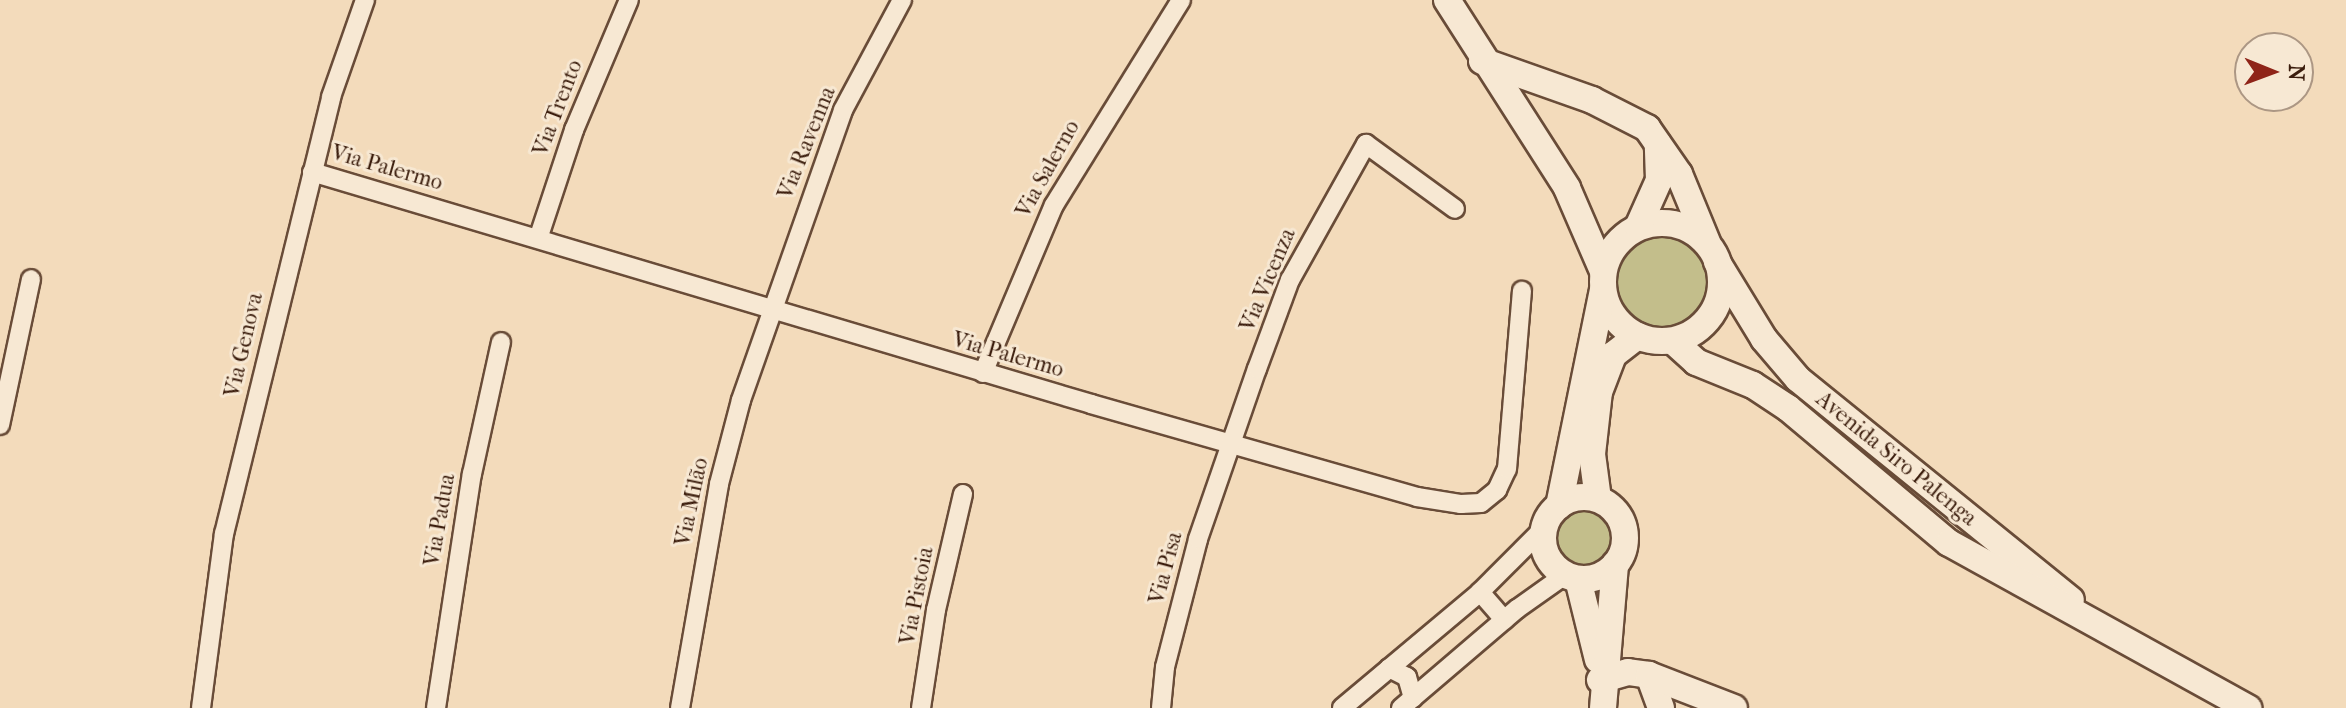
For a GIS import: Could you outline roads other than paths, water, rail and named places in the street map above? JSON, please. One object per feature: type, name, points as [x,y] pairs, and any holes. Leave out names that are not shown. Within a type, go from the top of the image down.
[{"type":"main road","points":[[1447,0],[1482,61],[1567,188],[1620,325],[1637,336],[1673,341],[1708,319],[1718,301],[1713,254],[1676,224],[1638,227]]},
{"type":"main road","points":[[1482,61],[1615,110],[1658,141],[1659,180],[1638,227],[1610,252],[1559,506],[1544,528],[1547,555],[1572,577],[1597,642],[1604,693]]},
{"type":"main road","name":"Avenida Siro Palenga","points":[[1658,141],[1679,174],[1713,254],[1764,339],[1798,379],[2104,628]]},
{"type":"main road","points":[[1598,499],[1592,454],[1599,392],[1613,355],[1637,336]]},
{"type":"main road","name":"Avenida Siro Palenga","points":[[1673,341],[1696,362],[1753,385],[1788,408],[1915,516],[1975,559],[2248,708]]},
{"type":"main road","points":[[1559,506],[1571,499],[1598,499],[1618,516],[1624,528],[1622,554],[1615,565],[1605,574],[1572,577]]},
{"type":"main road","points":[[1975,559],[1991,536]]},
{"type":"main road","points":[[1604,693],[1615,565]]},
{"type":"main road","points":[[1604,693],[1628,672],[1649,675],[1734,708]]},
{"type":"main road","points":[[1649,675],[1661,708]]},
{"type":"street","name":"Via Genova","points":[[201,708],[224,534],[344,48],[365,0]]},
{"type":"street","name":"Via Trento","points":[[539,236],[574,130],[629,0]]},
{"type":"street","name":"Via Ravenna","points":[[770,311],[843,110],[902,0]]},
{"type":"street","name":"Via Salerno","points":[[983,373],[1054,205],[1181,0]]},
{"type":"street","name":"Via Vicenza","points":[[1230,444],[1290,280],[1366,144],[1455,209]]},
{"type":"street","name":"Via Palermo","points":[[312,172],[539,236],[770,311],[1417,497],[1481,503],[1497,490],[1507,469],[1522,291]]},
{"type":"street","points":[[0,425],[31,279]]},
{"type":"street","name":"Via Milão","points":[[680,708],[719,484],[770,311]]},
{"type":"street","name":"Via Padua","points":[[436,708],[472,474],[501,342]]},
{"type":"street","name":"Via Pisa","points":[[1161,708],[1198,539],[1230,444]]},
{"type":"street","name":"Via Pistoia","points":[[921,708],[936,610],[963,494]]},
{"type":"street","points":[[1342,708],[1366,699],[1389,668],[1480,592],[1544,528]]},
{"type":"street","points":[[1407,703],[1504,620],[1572,577]]},
{"type":"street","points":[[1480,592],[1504,620]]},
{"type":"street","points":[[1389,668],[1407,677],[1407,703]]}]
